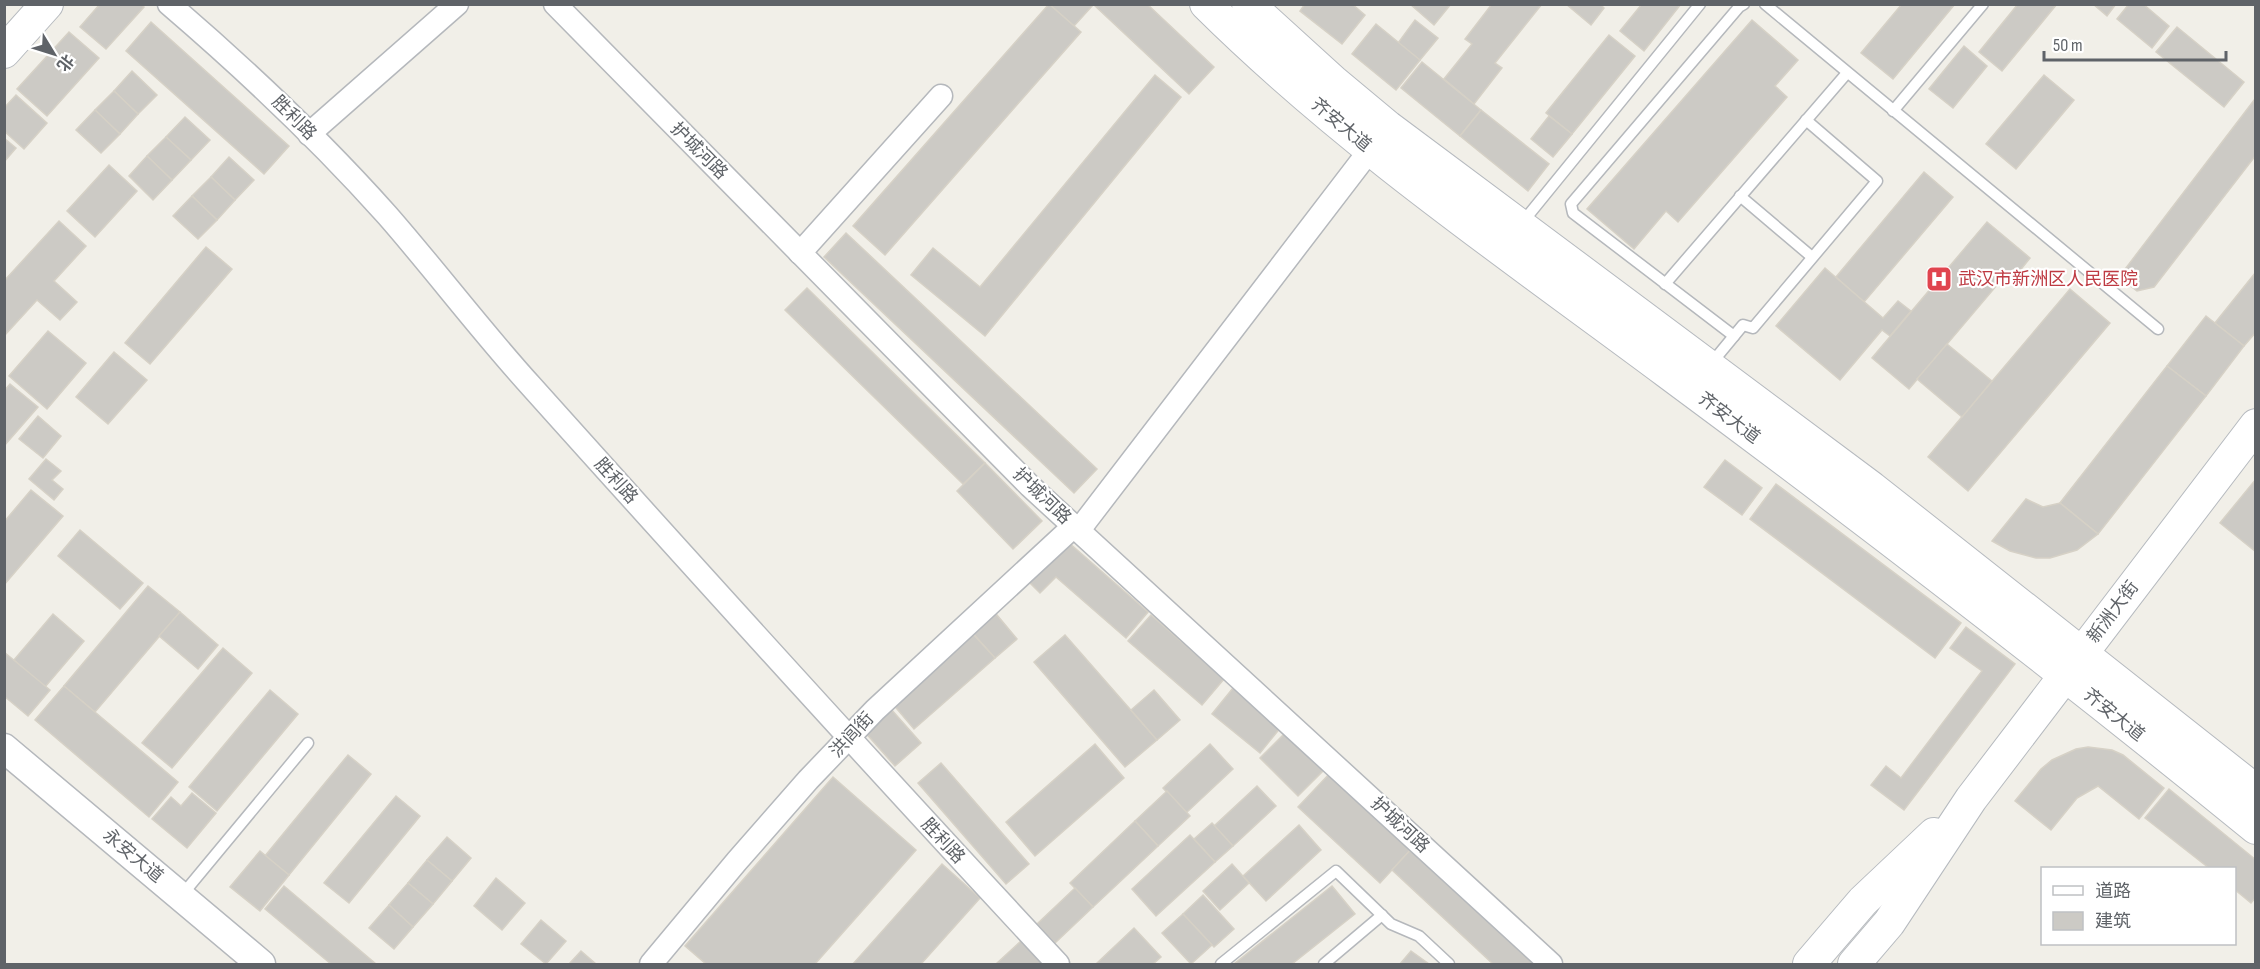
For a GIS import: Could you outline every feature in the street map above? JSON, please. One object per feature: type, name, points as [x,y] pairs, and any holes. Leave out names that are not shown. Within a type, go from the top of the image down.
[{"type":"main road","points":[[4,52],[47,4]]},
{"type":"main road","name":"齐安大道","points":[[1206,4],[1262,57],[1370,150],[1510,237],[1709,366],[1872,488],[2074,664],[2256,828]]},
{"type":"main road","name":"齐安大道","points":[[1248,4],[1510,237],[1854,510],[2256,791]]},
{"type":"main road","name":"新洲大街","points":[[1854,964],[1889,923],[1971,799],[2256,425]]},
{"type":"main road","name":"新洲大街","points":[[1809,964],[1863,901],[1971,799]]},
{"type":"street","name":"胜利路","points":[[170,4],[261,86],[385,213],[504,356],[848,739],[1058,964]]},
{"type":"street","points":[[309,134],[458,4]]},
{"type":"street","name":"护城河路","points":[[555,4],[1030,486],[1551,964]]},
{"type":"street","points":[[800,253],[941,96]]},
{"type":"street","name":"洪闾街","points":[[651,964],[737,861],[875,710],[1077,528],[1370,150]]},
{"type":"street","name":"永安大道","points":[[4,748],[261,964]]},
{"type":"lane","points":[[1510,237],[1700,4]]},
{"type":"lane","points":[[1734,336],[1573,213],[1571,204],[1739,7],[1744,4]]},
{"type":"lane","points":[[1765,4],[2158,329]]},
{"type":"lane","points":[[1893,111],[1983,4]]},
{"type":"lane","points":[[1665,284],[1847,73]]},
{"type":"lane","points":[[1709,366],[1743,326],[1753,328],[1877,181],[1806,120]]},
{"type":"lane","points":[[1740,196],[1812,257]]},
{"type":"lane","points":[[181,897],[308,743]]},
{"type":"lane","points":[[1221,964],[1336,871],[1391,924],[1419,936],[1449,964]]},
{"type":"lane","points":[[1324,964],[1382,915]]},
{"type":"building","points":[[100,4],[141,4],[144,7],[106,49],[80,27]]},
{"type":"building","points":[[1049,4],[1093,4],[1093,5],[1074,26]]},
{"type":"building","points":[[1049,4],[1081,32],[885,255],[853,226]]},
{"type":"building","points":[[1093,4],[1147,4],[1214,67],[1189,94]]},
{"type":"building","points":[[1305,4],[1352,4],[1365,15],[1342,44],[1300,11]]},
{"type":"building","points":[[1410,4],[1451,4],[1434,25]]},
{"type":"building","points":[[1492,4],[1542,4],[1495,63],[1502,68],[1474,104],[1444,79],[1472,44],[1465,39]]},
{"type":"building","points":[[1566,4],[1600,4],[1604,8],[1591,25]]},
{"type":"building","points":[[1642,4],[1681,4],[1644,51],[1620,31]]},
{"type":"building","points":[[1902,4],[1955,4],[1893,79],[1861,53]]},
{"type":"building","points":[[2018,4],[2057,4],[2002,71],[1979,52]]},
{"type":"building","points":[[2093,4],[2116,4],[2107,16]]},
{"type":"building","points":[[2129,4],[2143,4],[2169,26],[2152,48],[2117,19]]},
{"type":"building","points":[[1415,20],[1438,38],[1420,60],[1398,43]]},
{"type":"building","points":[[1752,20],[1798,60],[1775,86],[1787,97],[1678,222],[1666,211],[1634,249],[1587,209]]},
{"type":"building","points":[[151,22],[289,146],[264,174],[126,51]]},
{"type":"building","points":[[1376,24],[1420,60],[1396,90],[1352,54]]},
{"type":"building","points":[[2177,27],[2244,82],[2224,107],[2156,52]]},
{"type":"building","points":[[69,32],[99,58],[47,116],[17,89]]},
{"type":"building","points":[[1609,35],[1635,56],[1572,134],[1546,113]]},
{"type":"building","points":[[1964,46],[1987,66],[1953,108],[1929,89]]},
{"type":"building","points":[[1422,62],[1481,110],[1460,136],[1401,88]]},
{"type":"building","points":[[132,71],[157,95],[138,114],[114,91]]},
{"type":"building","points":[[1155,75],[1181,97],[985,336],[911,275],[933,248],[980,287]]},
{"type":"building","points":[[2044,75],[2074,100],[2016,169],[1986,144]]},
{"type":"building","points":[[114,91],[138,114],[120,134],[95,110]]},
{"type":"building","points":[[16,95],[47,123],[24,149],[4,131],[4,108]]},
{"type":"building","points":[[2255,99],[2256,155],[2154,287],[2137,291],[2119,277]]},
{"type":"building","points":[[95,110],[120,134],[101,153],[76,130]]},
{"type":"building","points":[[1481,110],[1549,164],[1528,191],[1460,136]]},
{"type":"building","points":[[1549,116],[1572,134],[1553,157],[1531,139]]},
{"type":"building","points":[[185,117],[210,140],[191,160],[166,137]]},
{"type":"building","points":[[166,137],[191,160],[172,180],[147,156]]},
{"type":"building","points":[[4,138],[16,148],[4,162]]},
{"type":"building","points":[[147,156],[172,180],[153,200],[129,176]]},
{"type":"building","points":[[229,157],[254,180],[235,200],[211,177]]},
{"type":"building","points":[[109,165],[137,191],[95,237],[67,211]]},
{"type":"building","points":[[1924,172],[1953,197],[1864,302],[1836,277]]},
{"type":"building","points":[[211,177],[235,200],[217,220],[192,196]]},
{"type":"building","points":[[192,196],[217,220],[198,239],[173,216]]},
{"type":"building","points":[[59,221],[86,246],[54,281],[77,302],[60,320],[37,300],[4,336],[4,281]]},
{"type":"building","points":[[1987,222],[2030,258],[2014,278],[2008,272],[1909,389],[1872,358]]},
{"type":"building","points":[[846,233],[1097,469],[1074,493],[824,257]]},
{"type":"building","points":[[206,247],[232,269],[150,364],[125,343]]},
{"type":"building","points":[[1825,268],[1883,318],[1898,301],[1911,311],[1890,336],[1882,330],[1840,380],[1776,326]]},
{"type":"building","points":[[2256,272],[2256,332],[2244,346],[2215,323]]},
{"type":"building","points":[[807,288],[985,463],[963,484],[785,310]]},
{"type":"building","points":[[2070,289],[2110,323],[1968,491],[1928,457]]},
{"type":"building","points":[[2206,316],[2244,346],[2206,396],[2167,366]]},
{"type":"building","points":[[48,331],[86,363],[47,409],[9,376]]},
{"type":"building","points":[[1947,344],[1992,381],[1962,417],[1917,379]]},
{"type":"building","points":[[114,352],[147,380],[108,424],[76,397]]},
{"type":"building","points":[[2167,366],[2206,396],[2098,534],[2060,503]]},
{"type":"building","points":[[10,384],[38,407],[4,446],[4,391]]},
{"type":"building","points":[[38,416],[61,436],[43,458],[19,439]]},
{"type":"building","points":[[46,459],[61,471],[52,480],[63,489],[54,500],[29,479]]},
{"type":"building","points":[[1725,460],[1762,488],[1742,515],[1704,487]]},
{"type":"building","points":[[985,463],[1042,521],[1013,549],[957,491]]},
{"type":"building","points":[[2256,479],[2256,552],[2220,523]]},
{"type":"building","points":[[1776,484],[1961,623],[1935,658],[1750,519]]},
{"type":"building","points":[[31,490],[63,516],[4,585],[4,522]]},
{"type":"building","points":[[2026,499],[2043,507],[2060,503],[2098,534],[2077,550],[2050,558],[2036,558],[2010,551],[1992,541]]},
{"type":"building","points":[[80,530],[143,583],[120,609],[58,556]]},
{"type":"building","points":[[1068,542],[1148,612],[1126,638],[1056,577],[1040,593],[1028,581]]},
{"type":"building","points":[[148,586],[180,612],[95,712],[64,686]]},
{"type":"building","points":[[992,609],[1017,639],[995,658],[969,629]]},
{"type":"building","points":[[180,612],[218,645],[198,669],[159,636]]},
{"type":"building","points":[[53,614],[84,641],[45,687],[14,660]]},
{"type":"building","points":[[1151,615],[1224,679],[1202,705],[1128,641]]},
{"type":"building","points":[[1966,627],[2015,664],[1904,810],[1871,785],[1886,766],[1901,778],[1982,671],[1950,648]]},
{"type":"building","points":[[972,633],[995,658],[914,729],[892,703]]},
{"type":"building","points":[[1065,635],[1157,740],[1125,767],[1034,662]]},
{"type":"building","points":[[223,648],[252,673],[172,768],[142,743]]},
{"type":"building","points":[[4,652],[50,690],[28,716],[4,696]]},
{"type":"building","points":[[64,686],[178,782],[149,817],[35,720]]},
{"type":"building","points":[[1233,688],[1281,727],[1260,753],[1212,714]]},
{"type":"building","points":[[270,690],[298,714],[217,811],[189,787]]},
{"type":"building","points":[[1154,690],[1180,720],[1157,740],[1131,710]]},
{"type":"building","points":[[890,708],[921,743],[895,766],[864,731]]},
{"type":"building","points":[[1286,732],[1324,770],[1298,796],[1260,758]]},
{"type":"building","points":[[1095,744],[1124,778],[1035,856],[1006,822]]},
{"type":"building","points":[[1210,744],[1233,769],[1186,813],[1163,788]]},
{"type":"building","points":[[2088,747],[2112,750],[2123,755],[2164,788],[2139,819],[2098,786],[2077,798],[2051,830],[2015,801],[2041,769],[2052,760],[2076,749]]},
{"type":"building","points":[[348,755],[371,774],[289,875],[265,856]]},
{"type":"building","points":[[941,763],[1029,864],[1006,884],[918,783]]},
{"type":"building","points":[[1332,771],[1413,847],[1380,883],[1298,807]]},
{"type":"building","points":[[833,777],[916,850],[815,964],[706,964],[685,946]]},
{"type":"building","points":[[1257,786],[1276,806],[1233,846],[1214,826]]},
{"type":"building","points":[[2169,789],[2256,860],[2256,897],[2251,903],[2236,891],[2236,867],[2208,867],[2145,818]]},
{"type":"building","points":[[1167,791],[1190,816],[1158,846],[1135,821]]},
{"type":"building","points":[[192,793],[216,813],[187,848],[152,819],[171,797],[181,806]]},
{"type":"building","points":[[396,796],[420,816],[349,903],[324,883]]},
{"type":"building","points":[[1135,821],[1158,846],[1093,907],[1070,883]]},
{"type":"building","points":[[1212,823],[1233,846],[1215,862],[1194,839]]},
{"type":"building","points":[[1299,825],[1321,850],[1266,901],[1243,876]]},
{"type":"building","points":[[1190,835],[1215,862],[1156,916],[1132,889]]},
{"type":"building","points":[[447,837],[471,858],[452,881],[427,860]]},
{"type":"building","points":[[1413,847],[1539,964],[1493,964],[1392,870]]},
{"type":"building","points":[[260,851],[289,875],[260,911],[230,887]]},
{"type":"building","points":[[427,860],[452,881],[433,904],[408,883]]},
{"type":"building","points":[[942,864],[980,898],[921,964],[853,964]]},
{"type":"building","points":[[1232,864],[1249,883],[1220,910],[1203,891]]},
{"type":"building","points":[[496,878],[525,903],[502,930],[474,906]]},
{"type":"building","points":[[408,883],[433,904],[413,927],[389,905]]},
{"type":"building","points":[[284,886],[376,964],[331,964],[265,909]]},
{"type":"building","points":[[1332,886],[1355,914],[1292,964],[1234,964]]},
{"type":"building","points":[[1075,888],[1093,907],[1055,943],[1037,924]]},
{"type":"building","points":[[1203,895],[1234,929],[1214,947],[1183,914]]},
{"type":"building","points":[[389,905],[413,927],[394,949],[369,928]]},
{"type":"building","points":[[1183,914],[1212,945],[1191,964],[1162,933]]},
{"type":"building","points":[[541,920],[566,941],[546,964],[521,944]]},
{"type":"building","points":[[1134,928],[1161,957],[1153,964],[1096,964]]},
{"type":"building","points":[[1021,941],[1043,964],[996,964]]},
{"type":"building","points":[[581,951],[596,964],[569,964]]},
{"type":"building","points":[[1411,951],[1429,964],[1400,964]]},
{"type":"place","name":"武汉市新洲区人民医院","points":[[1939,279]]}]
